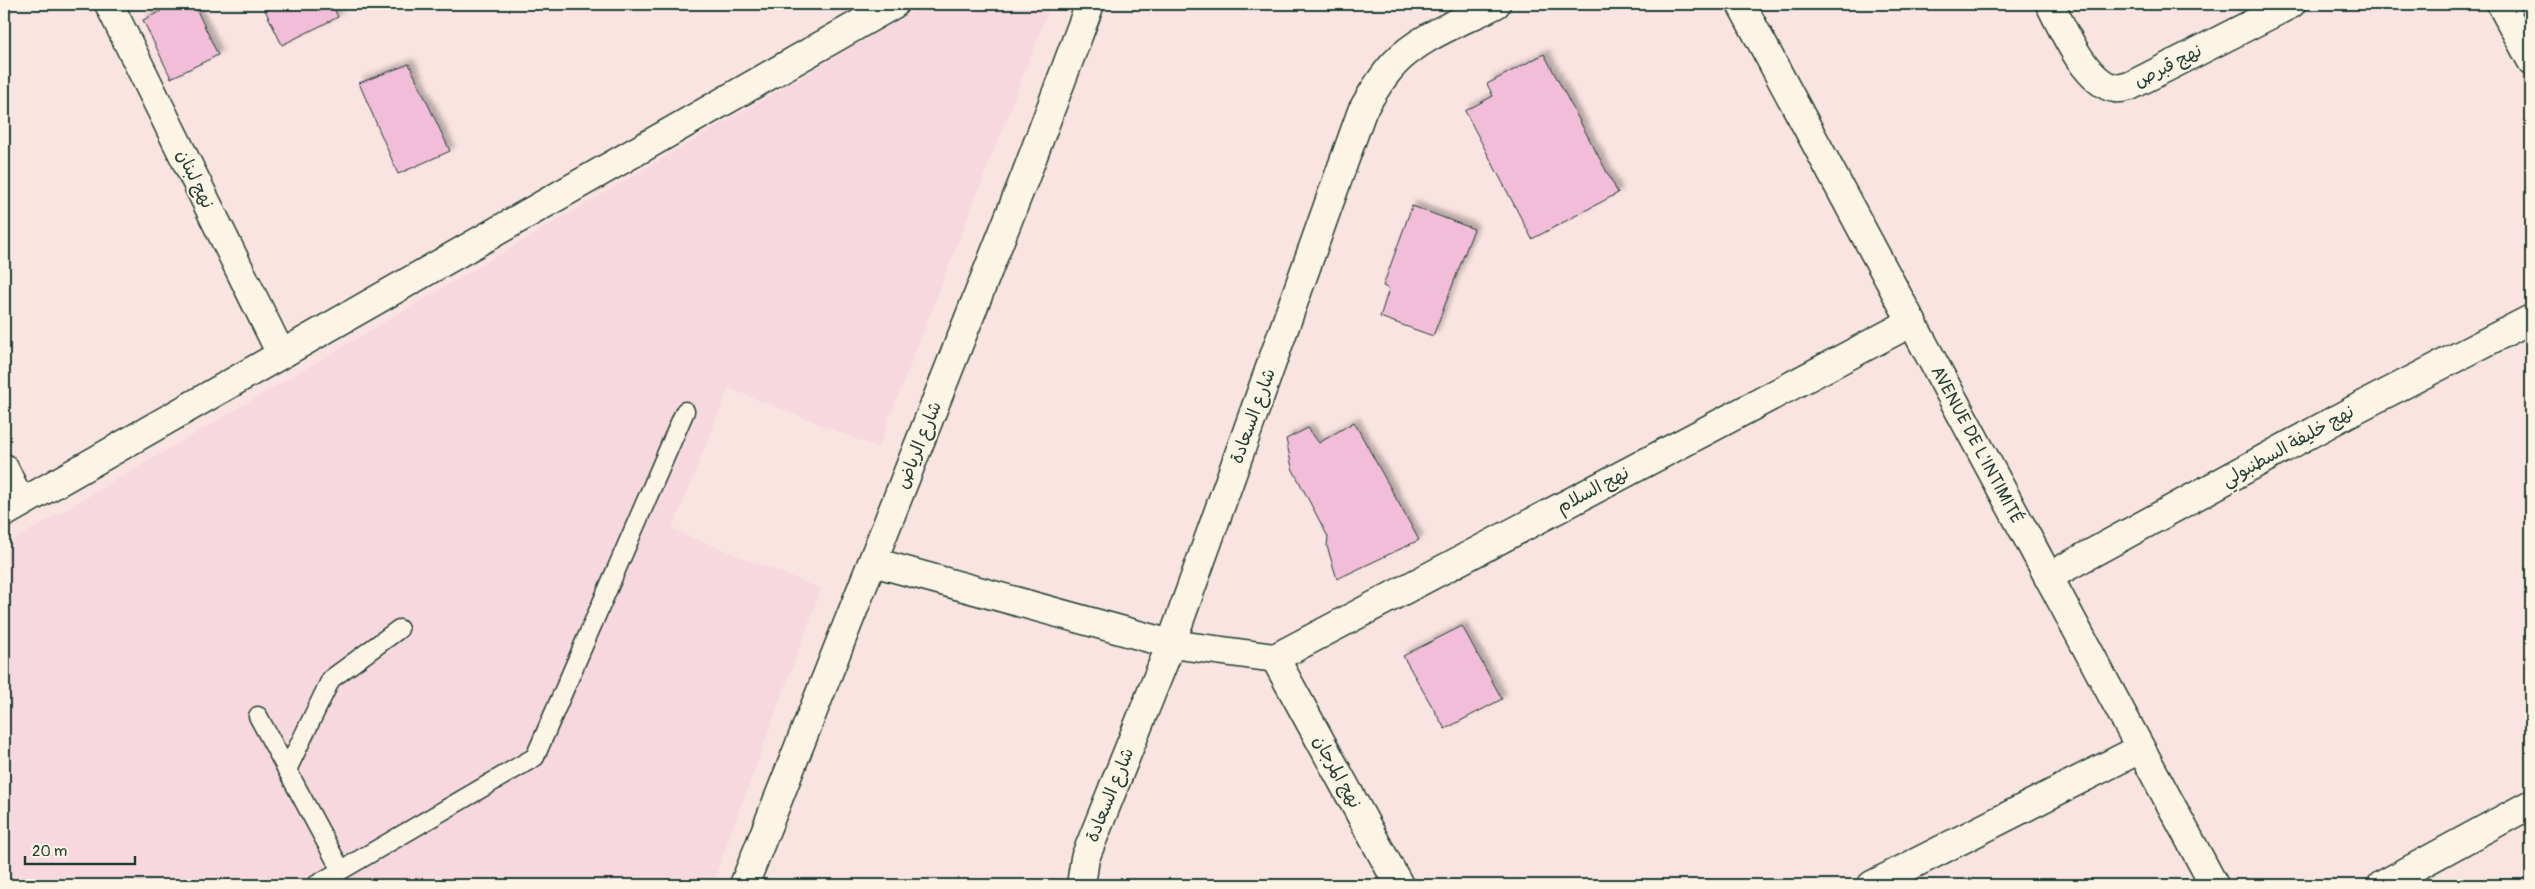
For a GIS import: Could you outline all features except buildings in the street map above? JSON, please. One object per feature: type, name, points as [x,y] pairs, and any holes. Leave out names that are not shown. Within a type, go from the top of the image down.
[{"type":"street","name":"نهج لبنان","points":[[109,4],[281,354]]},
{"type":"street","points":[[4,468],[12,508],[894,4]]},
{"type":"street","name":"شارع الرياض","points":[[744,885],[1025,177],[1090,4]]},
{"type":"street","name":"شارع السعادة","points":[[1081,885],[1085,858],[1172,644],[1362,111],[1376,87],[1394,63],[1416,46],[1496,4]]},
{"type":"street","name":"AVENUE DE L'INTIMITÉ","points":[[1742,4],[2214,885]]},
{"type":"street","name":"نهج قبرص","points":[[2050,4],[2080,59],[2105,85],[2116,89],[2130,86],[2291,4]]},
{"type":"street","points":[[2501,4],[2529,52]]},
{"type":"street","name":"نهج خليفة السطنبولي","points":[[2048,577],[2348,413],[2531,319]]},
{"type":"street","name":"نهج السلام","points":[[1274,658],[1912,322]]},
{"type":"street","points":[[873,562],[1172,644],[1274,658]]},
{"type":"street","name":"نهج المرجان","points":[[1274,658],[1399,885]]},
{"type":"street","points":[[1872,885],[2140,749]]},
{"type":"street","points":[[2382,885],[2531,804]]},
{"type":"lane","points":[[316,885],[535,757],[685,411]]},
{"type":"lane","points":[[287,770],[331,679],[399,629]]},
{"type":"lane","points":[[258,716],[341,870]]},
{"type":"shaded area","points":[[925,4],[1051,4],[878,448],[729,388],[672,529],[821,589],[712,885],[4,885],[4,546]]}]
